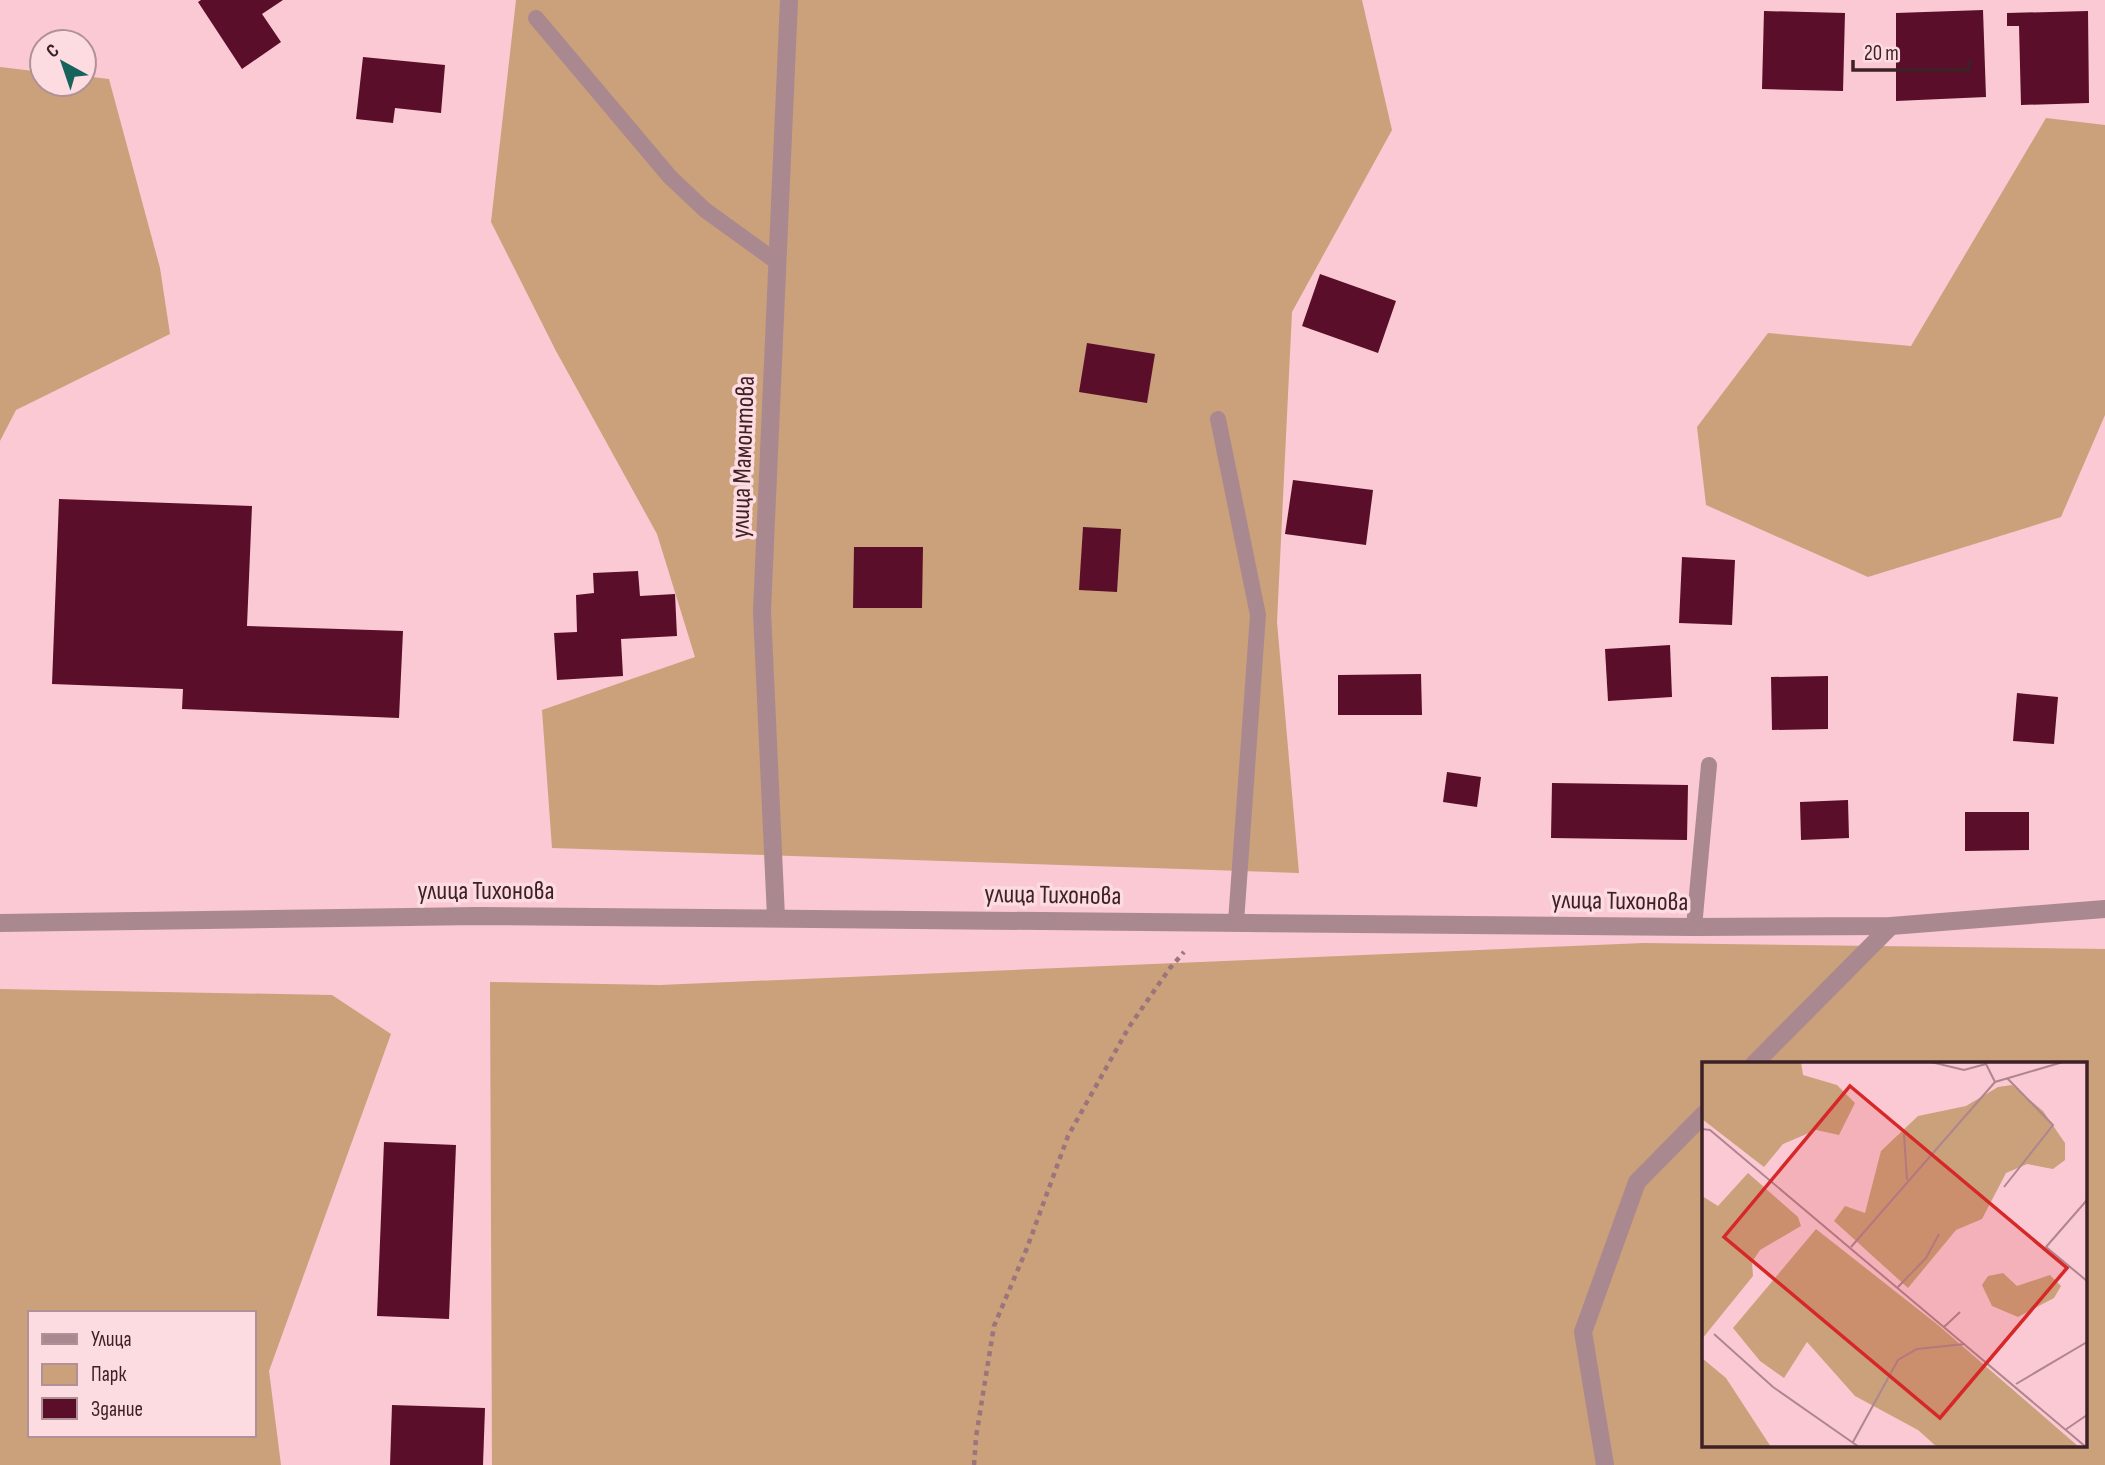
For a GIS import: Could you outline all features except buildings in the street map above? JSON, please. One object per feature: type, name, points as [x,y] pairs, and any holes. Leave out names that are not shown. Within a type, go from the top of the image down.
[{"type":"street","name":"улица Мамонтова","points":[[776,917],[762,611],[789,0]]},
{"type":"street","name":"улица Тихонова","points":[[0,923],[477,916],[1694,927],[1891,926],[2105,909]]},
{"type":"street","points":[[1756,1062],[1891,926]]},
{"type":"street","points":[[1605,1465],[1583,1332],[1637,1182],[1702,1116]]},
{"type":"lane","points":[[536,18],[670,177],[705,210],[777,262]]},
{"type":"lane","points":[[1218,419],[1258,615],[1236,922]]},
{"type":"lane","points":[[1694,927],[1709,765]]},
{"type":"path","points":[[974,1465],[994,1326],[1027,1248],[1068,1136],[1129,1027],[1170,968],[1210,922]]},
{"type":"green space","points":[[516,0],[1362,0],[1392,130],[1292,312],[1277,622],[1299,873],[552,848],[542,710],[695,657],[657,534],[556,351],[491,222]]},
{"type":"green space","points":[[0,67],[28,70],[28,98],[98,98],[98,78],[109,79],[160,268],[170,334],[16,410],[0,441]]},
{"type":"green space","points":[[2046,118],[2105,125],[2105,415],[2061,517],[1868,577],[1706,505],[1697,427],[1768,333],[1911,346]]},
{"type":"green space","points":[[1644,943],[2105,949],[2105,1465],[492,1465],[490,982],[660,985]]},
{"type":"green space","points":[[0,989],[332,995],[391,1034],[269,1371],[281,1465],[0,1465]]}]
